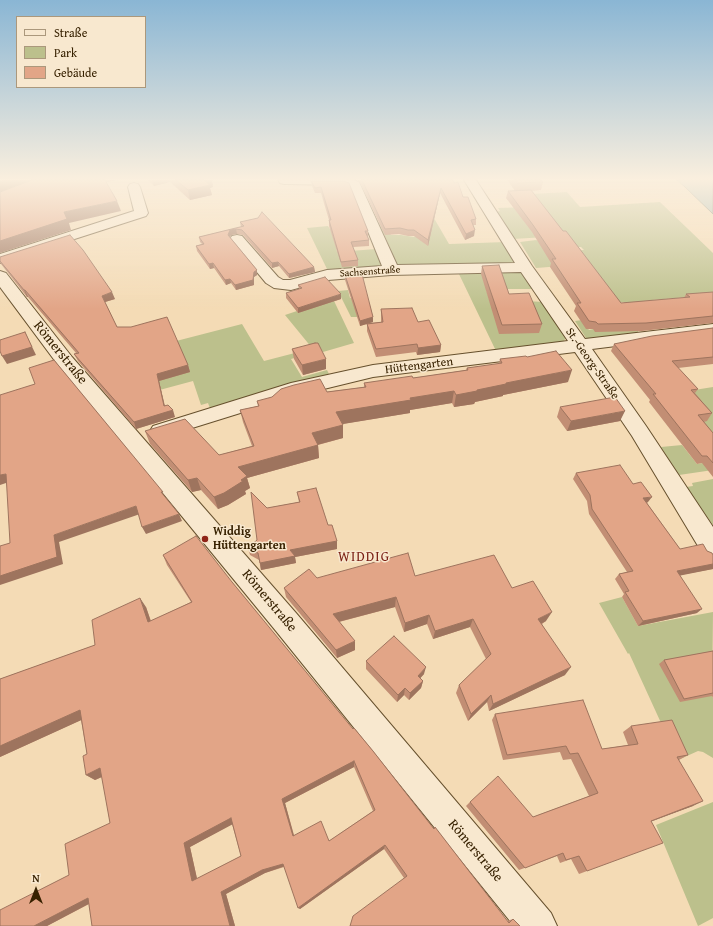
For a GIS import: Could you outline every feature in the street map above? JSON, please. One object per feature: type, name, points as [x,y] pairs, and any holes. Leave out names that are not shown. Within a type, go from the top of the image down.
[{"type":"street","points":[[0,259],[110,223]]},
{"type":"street","points":[[371,223],[391,270]]},
{"type":"street","name":"St.-Georg-Straße","points":[[498,223],[579,346],[639,431],[713,548]]},
{"type":"street","name":"Sachsenstraße","points":[[237,239],[272,280],[280,285],[291,285],[327,275],[391,270],[526,267]]},
{"type":"street","name":"Römerstraße","points":[[0,276],[64,361],[281,616],[538,926]]},
{"type":"street","name":"Hüttengarten","points":[[132,440],[291,390],[373,371],[713,329]]},
{"type":"green space","points":[[379,223],[386,223],[391,235],[414,237],[424,223],[437,223],[449,244],[505,242],[514,259],[513,262],[509,264],[397,264]]},
{"type":"green space","points":[[503,223],[682,223],[713,253],[713,295],[652,300],[659,308],[638,329],[638,334],[591,340],[586,338],[575,321],[582,320],[589,330],[634,315],[624,302],[598,303],[576,265],[536,268],[520,242],[536,240],[569,251],[584,250],[581,247],[546,237],[513,239]]},
{"type":"green space","points":[[328,226],[330,229],[333,229],[337,252],[376,249],[382,263],[378,267],[327,269],[307,228]]},
{"type":"green space","points":[[514,271],[523,274],[537,289],[486,289],[489,299],[544,302],[566,338],[562,343],[496,351],[458,272]]},
{"type":"green space","points":[[326,284],[354,343],[323,352],[319,346],[312,348],[285,315],[297,311],[299,313]]},
{"type":"green space","points":[[348,290],[350,298],[367,297],[370,317],[351,317],[338,291]]},
{"type":"green space","points":[[242,324],[264,361],[318,347],[317,351],[291,359],[302,377],[327,370],[329,374],[288,385],[211,411],[208,403],[201,405],[193,381],[115,402],[153,347]]},
{"type":"green space","points":[[713,387],[713,447],[685,425],[688,391]]},
{"type":"green space","points":[[682,445],[697,464],[713,461],[713,470],[679,475],[661,447]]},
{"type":"green space","points":[[713,479],[713,525],[686,487],[693,486],[692,483]]},
{"type":"green space","points":[[622,597],[638,626],[713,612],[713,758],[703,752],[698,751],[678,760],[629,653],[628,654],[599,603]]},
{"type":"green space","points":[[713,802],[713,918],[698,926],[656,825]]},
{"type":"building","points":[[0,223],[54,223],[0,241]]},
{"type":"building","points":[[241,223],[273,223],[314,267],[289,274],[278,262],[272,263],[242,230],[236,229],[230,230],[228,235],[257,270],[254,272],[253,280],[235,285],[230,279],[225,280],[213,263],[209,264],[196,246],[204,244],[199,237],[244,226]]},
{"type":"building","points":[[330,223],[365,223],[368,231],[365,231],[369,240],[351,242],[358,260],[341,262]]},
{"type":"building","points":[[382,223],[432,223],[428,240],[414,230],[400,228],[385,229]]},
{"type":"building","points":[[460,223],[472,223],[475,230],[466,234]]},
{"type":"building","points":[[532,223],[557,223],[563,231],[566,231],[621,303],[690,297],[686,294],[713,292],[713,316],[646,323],[598,324],[596,322],[589,321],[577,303],[581,303],[552,259],[556,259]]},
{"type":"building","points":[[70,235],[83,250],[112,292],[102,296],[117,327],[131,327],[167,317],[188,365],[157,374],[164,406],[168,405],[173,410],[134,422],[74,354],[79,353],[0,261],[0,257]]},
{"type":"building","points":[[499,265],[509,294],[529,293],[542,324],[502,325],[482,266]]},
{"type":"building","points":[[362,274],[373,317],[360,321],[345,275]]},
{"type":"building","points":[[325,277],[341,294],[298,308],[286,293],[302,288],[298,285]]},
{"type":"building","points":[[412,308],[418,322],[429,320],[441,345],[418,348],[417,344],[376,349],[367,324],[383,322],[381,309]]},
{"type":"building","points":[[713,328],[713,357],[672,361],[698,389],[691,390],[712,413],[698,415],[713,433],[713,463],[707,456],[702,456],[653,394],[656,394],[614,344],[652,336]]},
{"type":"building","points":[[25,332],[32,347],[2,356],[0,351],[0,340]]},
{"type":"building","points":[[318,343],[326,359],[302,365],[292,349]]},
{"type":"building","points":[[556,351],[572,370],[456,395],[454,391],[410,398],[411,400],[336,412],[343,425],[312,433],[318,445],[238,467],[247,476],[241,480],[243,481],[224,493],[214,497],[197,478],[188,480],[145,431],[185,419],[219,455],[254,446],[240,410],[259,406],[257,401],[272,397],[281,389],[320,379],[327,392],[366,387],[364,383],[468,370],[467,368],[502,363],[500,359],[527,357]]},
{"type":"building","points":[[54,360],[163,492],[161,492],[179,514],[142,527],[136,506],[54,535],[57,557],[0,576],[0,546],[10,543],[6,474],[0,475],[0,395],[35,384],[29,368]]},
{"type":"building","points":[[615,397],[625,411],[571,421],[560,407]]},
{"type":"building","points":[[620,465],[633,484],[641,482],[652,497],[643,498],[680,549],[703,544],[707,551],[712,553],[713,564],[677,571],[702,609],[643,621],[625,592],[629,591],[619,574],[633,571],[592,509],[590,495],[576,473]]},
{"type":"building","points":[[316,488],[328,525],[332,525],[337,541],[290,550],[295,556],[260,563],[258,553],[248,548],[257,540],[251,492],[267,508],[300,502],[297,492]]},
{"type":"building","points":[[196,536],[353,729],[354,728],[373,751],[434,829],[435,827],[509,923],[513,919],[520,926],[350,926],[353,916],[407,876],[385,845],[298,908],[283,864],[262,870],[221,892],[230,926],[92,926],[88,898],[34,926],[0,926],[0,910],[69,875],[65,844],[110,823],[100,768],[86,775],[83,756],[87,754],[80,710],[0,746],[0,679],[95,645],[92,620],[140,598],[148,622],[192,602],[163,555]],"holes":[[[354,761],[375,810],[329,841],[321,821],[293,836],[282,799]],[[231,818],[241,856],[192,881],[184,843]]]},
{"type":"building","points":[[408,553],[415,576],[494,555],[512,588],[533,581],[552,612],[538,619],[571,667],[493,704],[491,695],[471,714],[459,685],[491,654],[473,619],[435,631],[429,615],[405,623],[396,597],[333,614],[355,641],[336,650],[284,588],[309,569],[317,578]]},
{"type":"building","points":[[394,636],[426,667],[418,676],[423,681],[410,693],[405,688],[398,695],[366,661]]},
{"type":"building","points":[[713,651],[713,693],[684,699],[664,660]]},
{"type":"building","points":[[583,700],[602,749],[638,744],[631,726],[672,720],[688,755],[677,757],[703,801],[651,821],[663,843],[587,871],[579,856],[566,860],[563,853],[525,868],[470,802],[498,776],[533,817],[598,793],[578,753],[570,754],[566,746],[507,755],[495,714]]},
{"type":"place","name":"Widdig Hüttengarten","points":[[205,539]]},
{"type":"district","name":"WIDDIG","points":[[364,557]]}]
